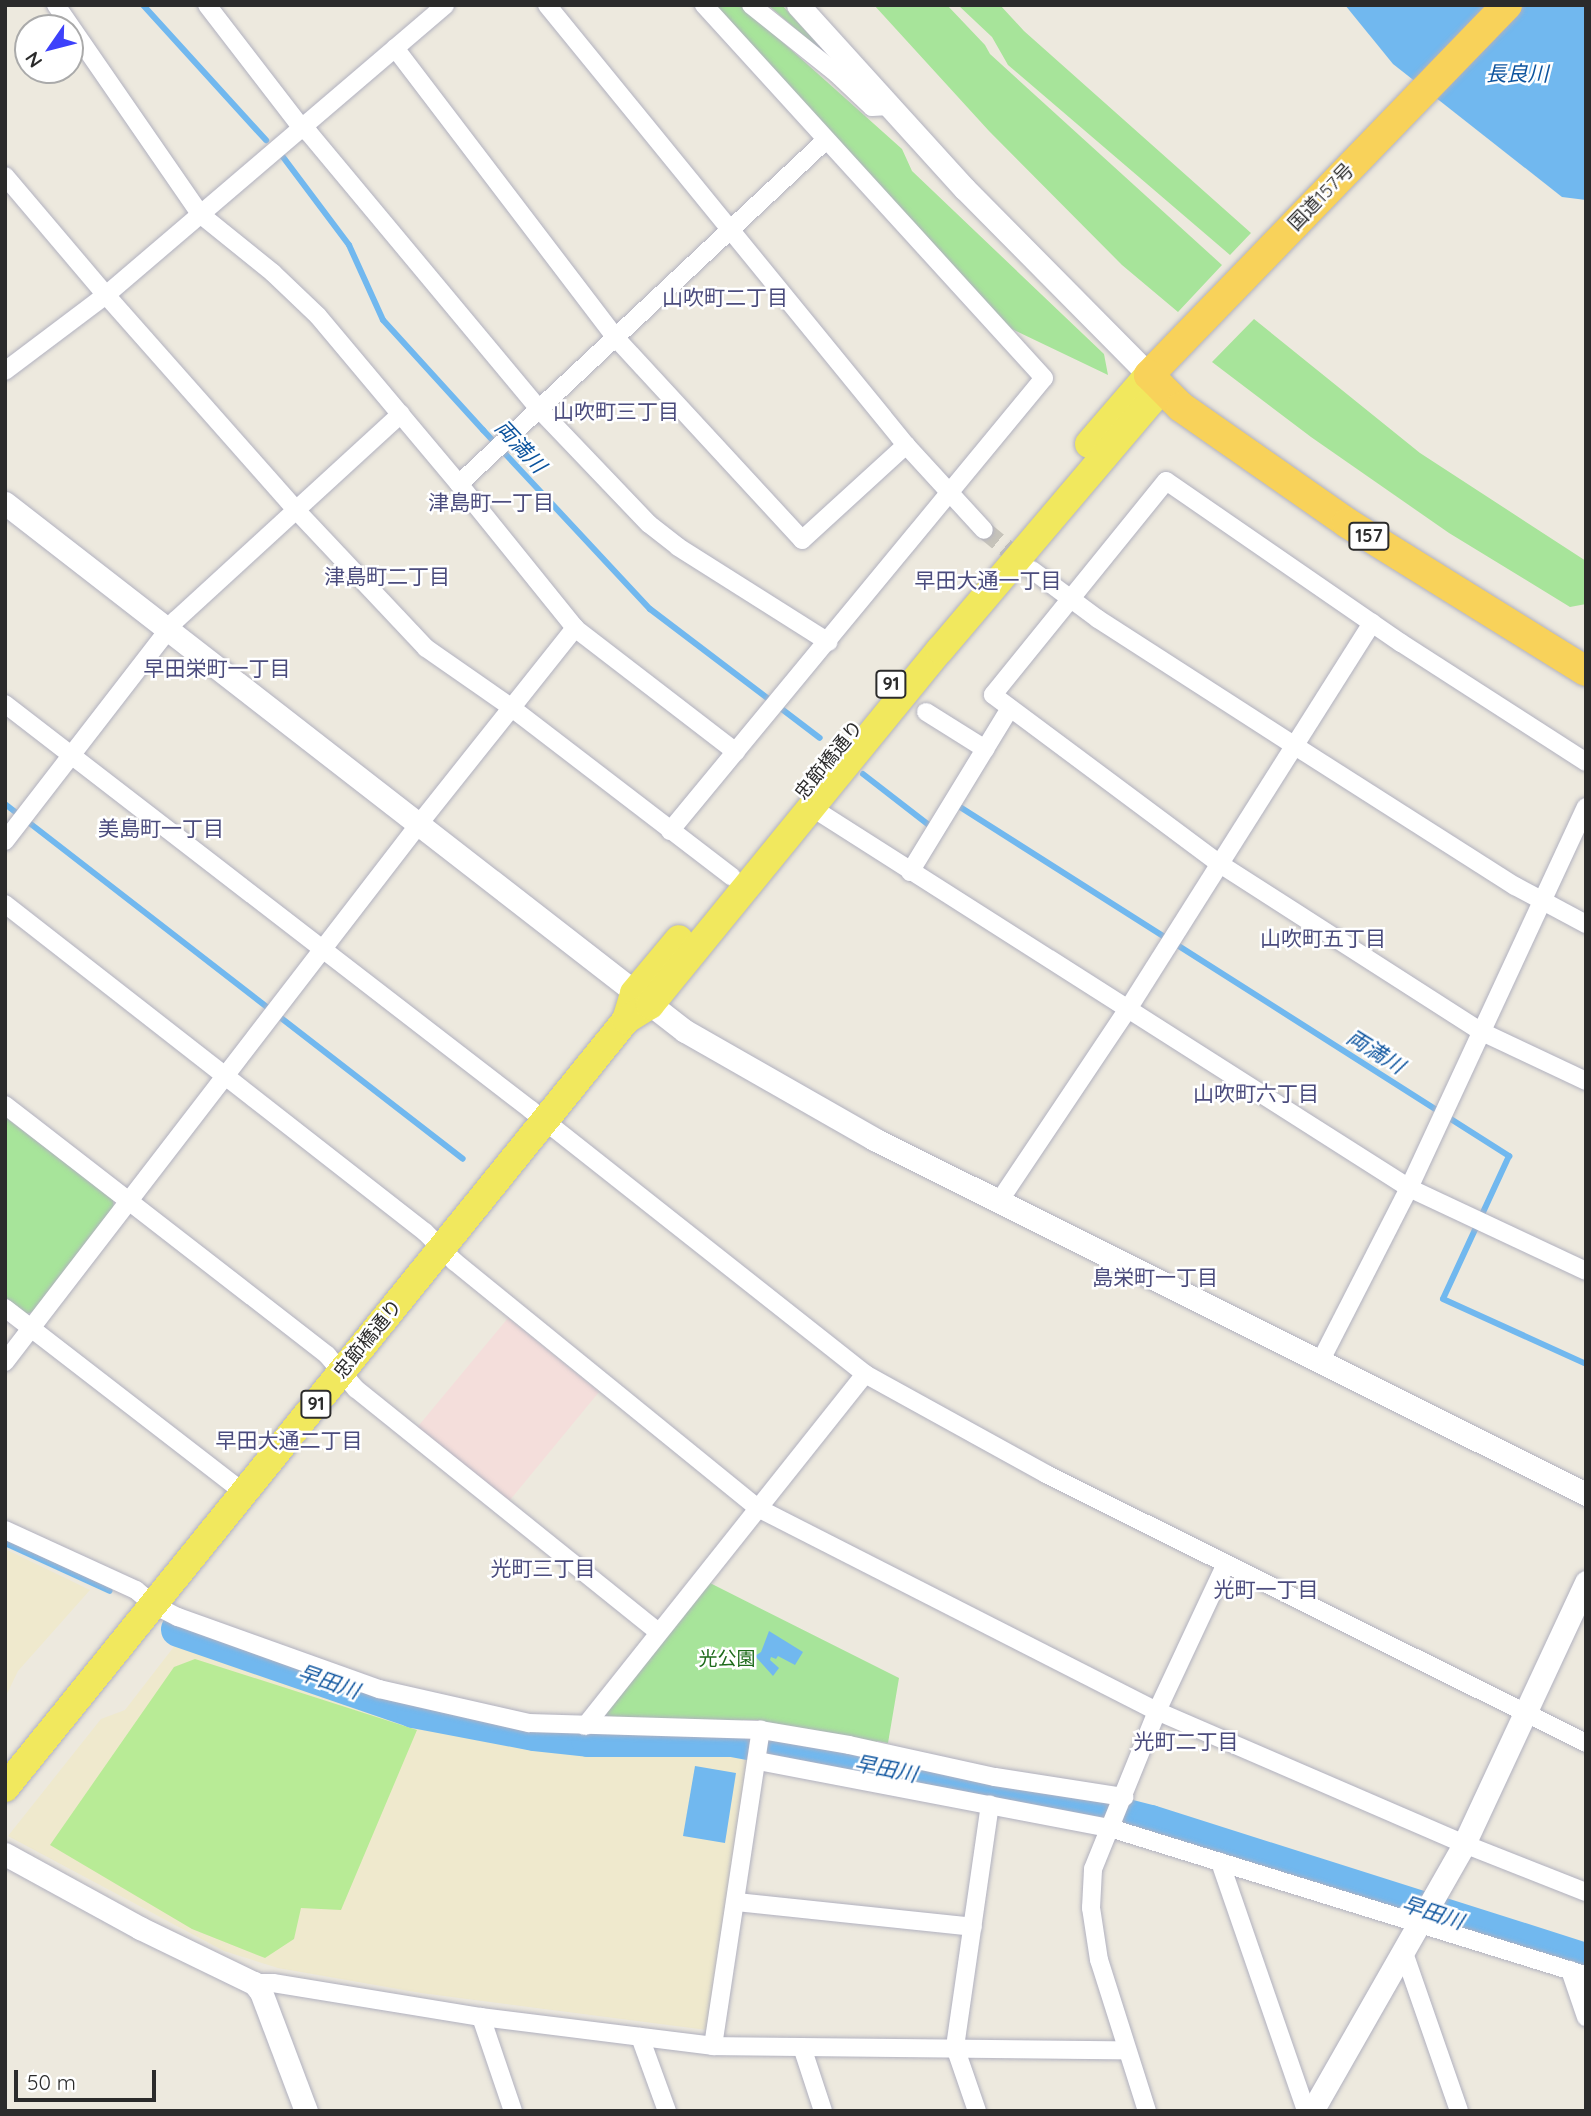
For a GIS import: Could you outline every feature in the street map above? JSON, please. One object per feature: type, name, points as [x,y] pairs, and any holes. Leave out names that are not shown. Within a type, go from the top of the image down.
[{"type":"highway","name":"国道157号","points":[[1155,382],[1507,5]]},
{"type":"highway","name":"国道157号","points":[[1182,352],[1529,5]]},
{"type":"highway","name":"157","points":[[1155,382],[1181,407],[1347,523],[1586,671]]},
{"type":"main road","name":"忠節橋通り","points":[[642,999],[811,807],[1155,382]]},
{"type":"main road","name":"忠節橋通り","points":[[5,1788],[626,1020],[732,877],[1155,382]]},
{"type":"street","points":[[55,5],[200,214],[273,273],[317,316],[460,484],[575,628],[736,752]]},
{"type":"street","points":[[207,5],[301,127],[309,133],[539,409],[663,536],[828,642]]},
{"type":"street","points":[[5,371],[106,295],[445,5]]},
{"type":"street","points":[[547,5],[906,445],[984,530]]},
{"type":"street","points":[[670,831],[1044,378],[704,5]]},
{"type":"street","points":[[751,5],[837,74],[872,107],[890,106]]},
{"type":"street","points":[[798,5],[965,189],[1155,382]]},
{"type":"street","points":[[395,48],[615,337],[802,540],[906,445]]},
{"type":"street","points":[[460,484],[826,140]]},
{"type":"street","points":[[5,176],[296,510],[426,648],[512,708],[732,877]]},
{"type":"street","points":[[5,841],[167,631],[401,414]]},
{"type":"street","points":[[1586,762],[1372,623],[1166,481],[993,695],[1220,864],[1482,1032],[1586,1081]]},
{"type":"street","points":[[5,503],[685,1031],[874,1139],[1586,1494]]},
{"type":"street","points":[[1032,570],[1070,600],[1295,746],[1542,901],[1586,924]]},
{"type":"street","points":[[1000,1200],[1128,1009],[1372,623]]},
{"type":"street","points":[[5,1362],[419,824],[575,628]]},
{"type":"street","points":[[5,704],[544,1121],[864,1374],[975,1437],[1586,1743]]},
{"type":"street","points":[[910,872],[1010,708]]},
{"type":"street","points":[[926,712],[985,749]]},
{"type":"street","points":[[811,807],[1409,1188],[1586,1271]]},
{"type":"street","points":[[1320,1362],[1409,1188],[1586,807]]},
{"type":"street","points":[[5,904],[425,1232],[756,1507],[1157,1711],[1464,1844],[1586,1892]]},
{"type":"street","points":[[5,1105],[327,1355],[356,1389],[658,1632]]},
{"type":"street","points":[[5,1308],[244,1493]]},
{"type":"street","points":[[585,1726],[756,1507],[796,1464],[864,1374]]},
{"type":"street","points":[[5,1530],[136,1590],[153,1605],[178,1617],[379,1689],[529,1723],[760,1733],[849,1745],[1122,1801]]},
{"type":"street","points":[[1147,2111],[1100,1960],[1091,1908],[1093,1868],[1157,1711],[1226,1564]]},
{"type":"street","points":[[1312,2111],[1464,1844],[1586,1582]]},
{"type":"street","points":[[713,2046],[760,1733]]},
{"type":"street","points":[[758,1760],[1111,1826],[1578,1973],[1586,2017]]},
{"type":"street","points":[[977,2111],[955,2047],[990,1805]]},
{"type":"street","points":[[5,1854],[140,1928],[254,1983],[273,1983],[481,2017],[713,2046],[1126,2050]]},
{"type":"street","points":[[1220,1862],[1306,2111]]},
{"type":"street","points":[[736,1902],[973,1927]]},
{"type":"street","points":[[1403,1950],[1459,2111]]},
{"type":"street","points":[[254,1983],[261,1992],[306,2111]]},
{"type":"street","points":[[481,2017],[513,2111]]},
{"type":"street","points":[[640,2037],[667,2111]]},
{"type":"street","points":[[802,2047],[824,2111]]},
{"type":"shaded area","points":[[508,1318],[599,1392],[506,1505],[415,1430]]},
{"type":"shaded area","points":[[5,1549],[90,1590],[18,1671],[5,1698]]},
{"type":"shaded area","points":[[176,1644],[379,1716],[546,1746],[748,1755],[707,2030],[421,1993],[278,1968],[224,1951],[8,1836],[101,1719],[125,1710]]},
{"type":"green space","points":[[712,5],[741,5],[902,149],[912,171],[1104,354],[1108,375],[1012,329]]},
{"type":"green space","points":[[768,5],[782,5],[833,61]]},
{"type":"green space","points":[[874,5],[947,5],[985,45],[990,54],[1222,265],[1178,312],[1122,265],[989,131]]},
{"type":"green space","points":[[958,5],[1000,5],[1024,31],[1251,233],[1230,255],[1008,65],[992,37]]},
{"type":"green space","points":[[1254,319],[1420,453],[1586,561],[1586,604],[1570,607],[1449,533],[1311,437],[1212,362]]},
{"type":"green space","points":[[5,1117],[113,1199],[114,1208],[33,1312],[26,1314],[5,1297]]},
{"type":"green space","name":"光公園","points":[[710,1583],[899,1678],[888,1743],[877,1741],[876,1747],[767,1731],[760,1720],[743,1720],[743,1724],[584,1718]]},
{"type":"green space","points":[[195,1659],[417,1730],[341,1910],[301,1908],[294,1939],[265,1958],[192,1929],[50,1845],[174,1667]]},
{"type":"water","name":"長良川","points":[[1345,5],[1586,5],[1586,200],[1562,197],[1393,64]]},
{"type":"water","points":[[769,1631],[803,1652],[795,1665],[778,1656],[776,1659],[771,1657],[770,1660],[779,1668],[773,1676],[755,1656],[761,1652]]},
{"type":"water","points":[[695,1766],[736,1773],[725,1843],[683,1836]]},
{"type":"waterway","name":"両満川","points":[[143,5],[266,140]]},
{"type":"waterway","name":"両満川","points":[[283,157],[349,245],[383,320],[483,430],[650,609],[820,738]]},
{"type":"waterway","name":"両満川","points":[[863,774],[929,825]]},
{"type":"waterway","points":[[5,804],[463,1159]]},
{"type":"waterway","name":"両満川","points":[[960,807],[1509,1156],[1443,1299],[1586,1364]]},
{"type":"waterway","name":"早田川","points":[[5,1543],[110,1591]]},
{"type":"waterway","name":"早田川","points":[[178,1629],[413,1710],[534,1733],[588,1739],[732,1739],[1083,1805],[1150,1822],[1586,1960]]},
{"type":"tunnel","points":[[984,530],[1024,563]]},
{"type":"district","name":"山吹町二丁目","points":[[725,297]]},
{"type":"district","name":"山吹町三丁目","points":[[616,411]]},
{"type":"district","name":"津島町一丁目","points":[[491,502]]},
{"type":"district","name":"津島町二丁目","points":[[387,576]]},
{"type":"district","name":"早田大通一丁目","points":[[988,580]]},
{"type":"district","name":"早田栄町一丁目","points":[[217,668]]},
{"type":"district","name":"美島町一丁目","points":[[161,828]]},
{"type":"district","name":"山吹町五丁目","points":[[1323,938]]},
{"type":"district","name":"山吹町六丁目","points":[[1256,1093]]},
{"type":"district","name":"島栄町一丁目","points":[[1155,1277]]},
{"type":"district","name":"早田大通二丁目","points":[[289,1440]]},
{"type":"district","name":"光町三丁目","points":[[543,1568]]},
{"type":"district","name":"光町一丁目","points":[[1266,1589]]},
{"type":"district","name":"光町二丁目","points":[[1186,1741]]}]
